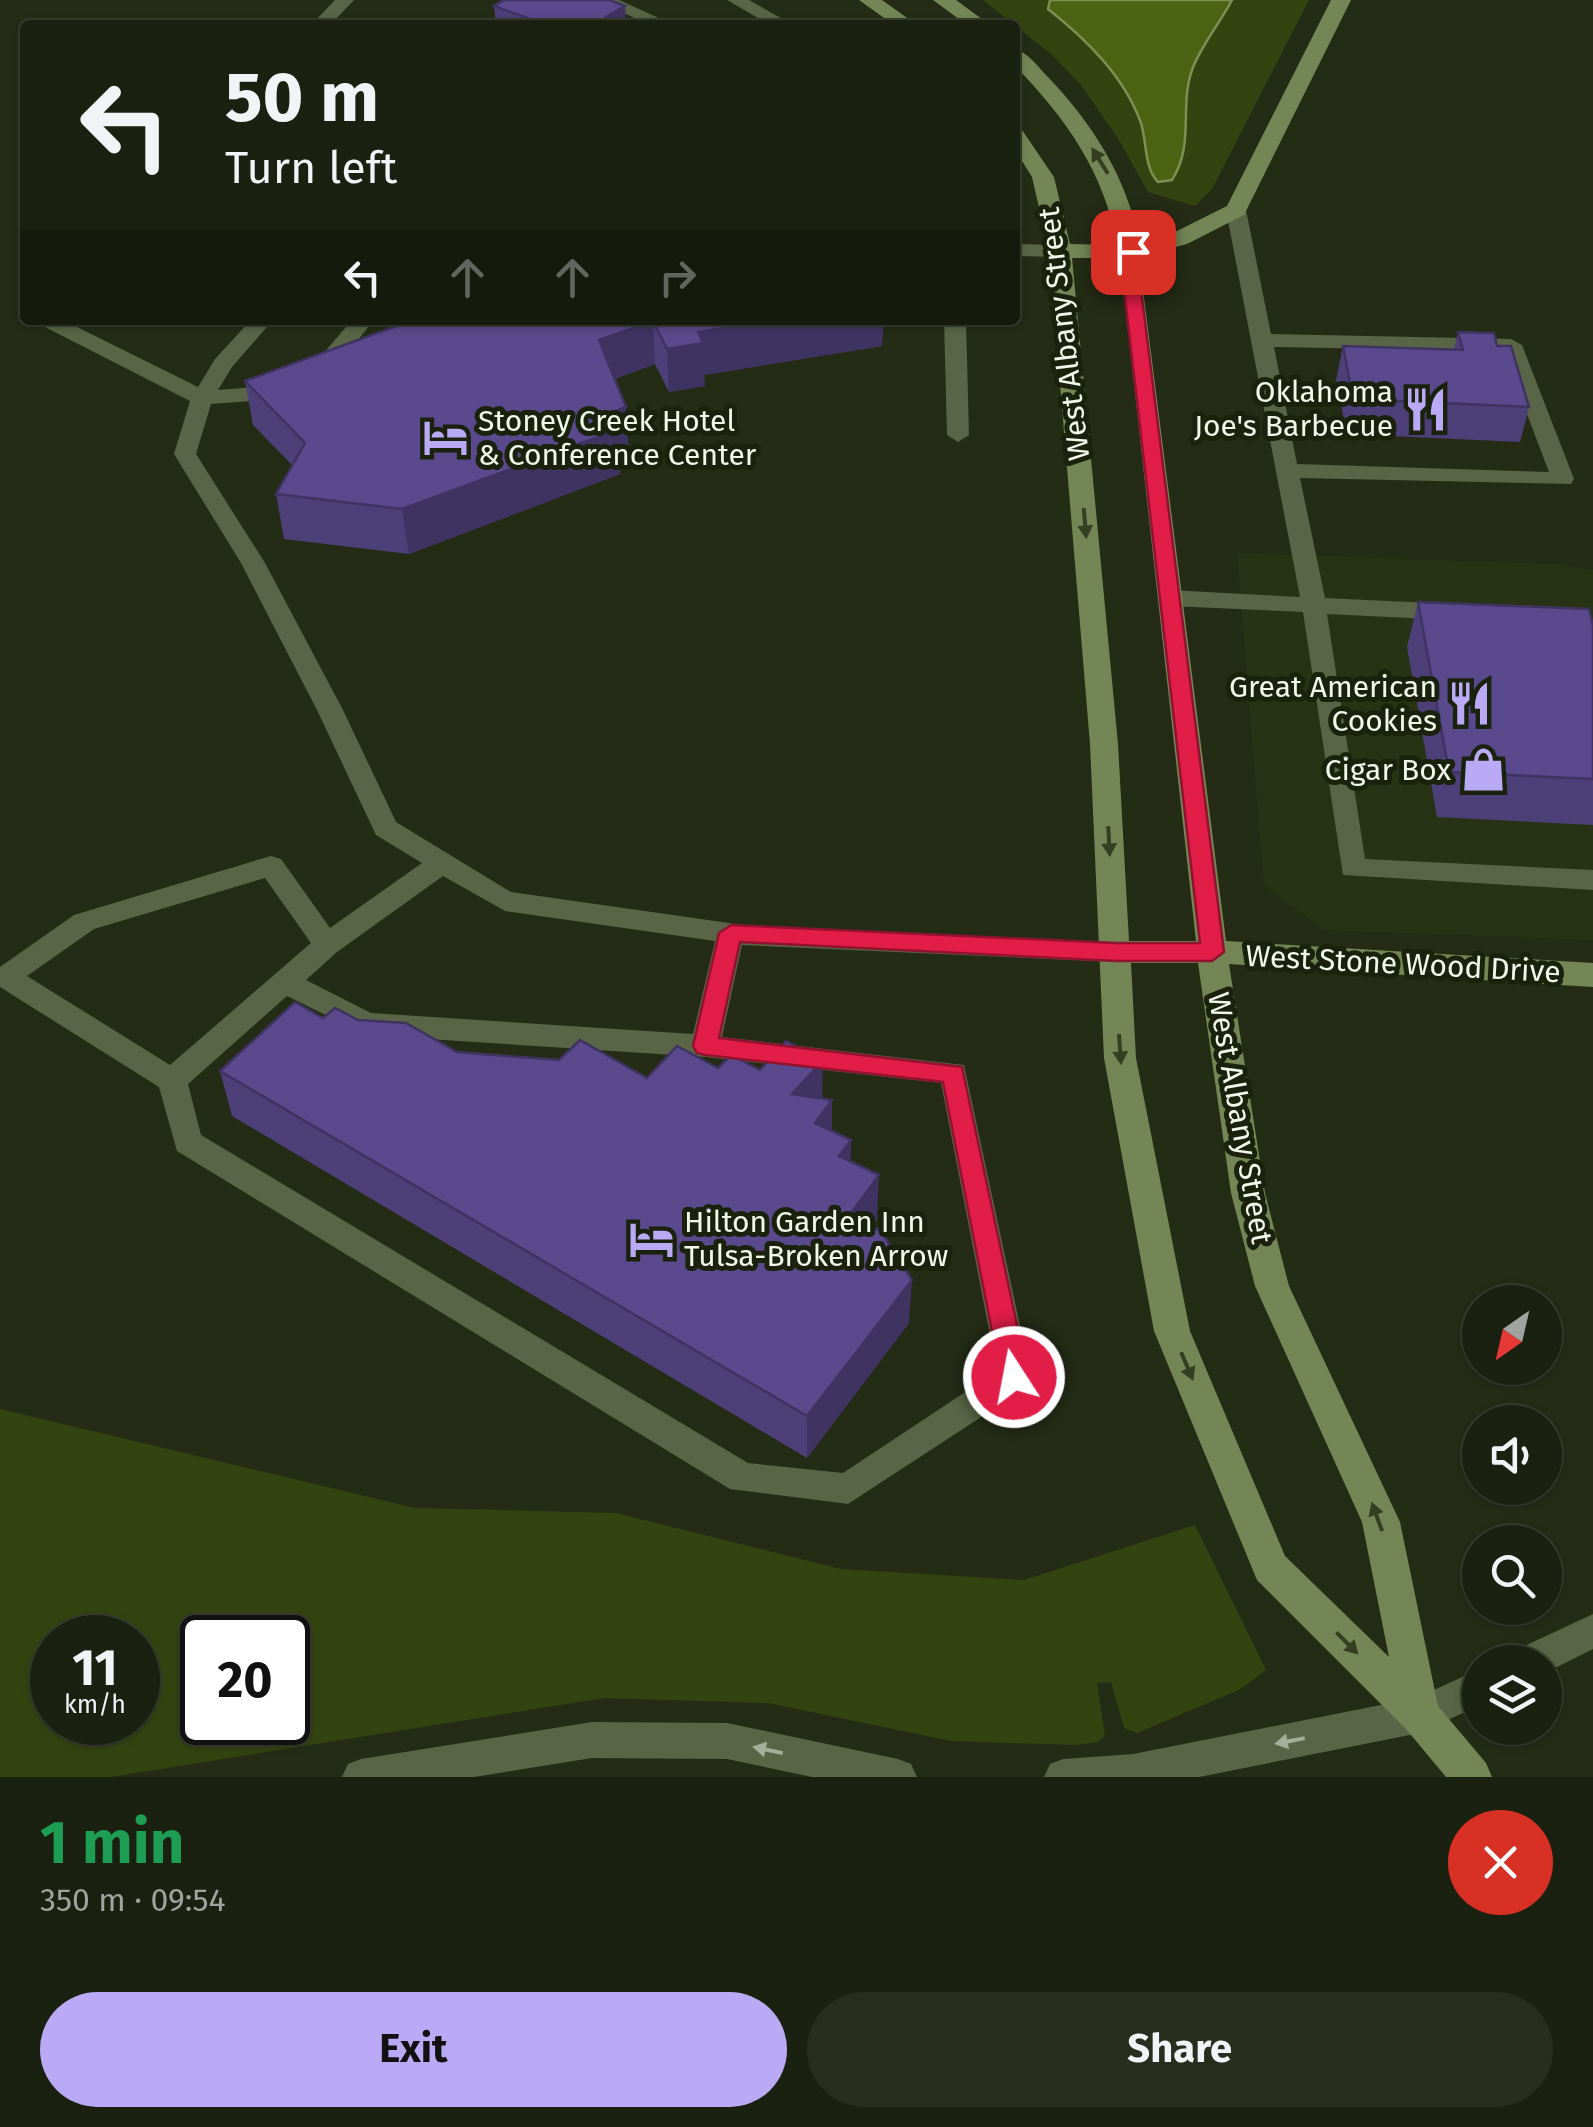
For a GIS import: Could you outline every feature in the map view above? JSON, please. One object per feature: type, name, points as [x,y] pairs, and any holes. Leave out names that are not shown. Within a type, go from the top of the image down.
[{"type":"main road","points":[[869,0],[899,20]]},
{"type":"main road","points":[[942,0],[972,20]]},
{"type":"main road","points":[[1060,251],[1133,252],[1179,239],[1236,210],[1341,0]]},
{"type":"main road","name":"West Albany Street","points":[[1020,60],[1061,99],[1109,175],[1133,252],[1133,298],[1237,1136],[1272,1286],[1381,1522],[1420,1715]]},
{"type":"main road","name":"West Albany Street","points":[[1020,142],[1043,177],[1060,251],[1104,744],[1120,1058],[1172,1332],[1271,1568],[1420,1715],[1472,1777]]},
{"type":"main road","name":"West Stone Wood Drive","points":[[1116,952],[1212,952],[1593,975]]},
{"type":"lane","points":[[325,20],[346,0]]},
{"type":"lane","points":[[604,0],[653,20]]},
{"type":"lane","points":[[736,0],[774,20]]},
{"type":"lane","points":[[1236,210],[1314,606],[1353,868],[1593,880]]},
{"type":"lane","points":[[1020,250],[1060,251]]},
{"type":"lane","points":[[56,325],[202,398],[305,390],[342,378]]},
{"type":"lane","points":[[258,325],[223,364],[202,398],[185,454],[253,563],[330,710],[384,828],[505,902],[731,933],[1116,952]]},
{"type":"lane","points":[[305,390],[359,325]]},
{"type":"lane","points":[[954,325],[958,434]]},
{"type":"lane","points":[[1261,340],[1511,346],[1563,478],[1287,471]]},
{"type":"lane","points":[[1169,598],[1470,613]]},
{"type":"lane","points":[[172,1081],[327,946],[442,863]]},
{"type":"lane","points":[[285,982],[366,1024],[705,1046],[954,1073],[1014,1377],[848,1490],[742,1478],[188,1142],[172,1081],[6,977],[84,922],[271,866],[327,946]]},
{"type":"lane","points":[[705,1046],[731,933]]},
{"type":"lane","points":[[1562,1646],[1593,1631]]},
{"type":"lane","points":[[1063,1777],[1132,1772],[1420,1715],[1462,1695]]},
{"type":"lane","points":[[360,1777],[592,1740],[727,1742],[898,1777]]},
{"type":"shaded area","points":[[983,0],[1309,0],[1212,189],[1195,206],[1148,192],[1119,140],[1081,85],[1020,29],[1020,20],[1008,20]]},
{"type":"shaded area","points":[[1050,0],[1232,0],[1192,70],[1183,153],[1172,180],[1158,182],[1153,176],[1141,123],[1125,90],[1090,46],[1048,9]]},
{"type":"shaded area","points":[[1237,553],[1554,564],[1593,570],[1593,940],[1324,930],[1264,886]]},
{"type":"shaded area","points":[[0,1409],[415,1508],[616,1513],[841,1569],[1024,1580],[1195,1525],[1266,1670],[1241,1689],[1137,1733],[1124,1728],[1111,1682],[1097,1683],[1105,1735],[1098,1742],[1076,1745],[951,1741],[768,1703],[604,1698],[111,1777],[0,1777]]},
{"type":"building","points":[[504,0],[610,0],[625,6],[606,17],[608,20],[533,20],[494,6]]},
{"type":"building","points":[[399,325],[642,325],[599,340],[626,407],[603,416],[617,430],[402,509],[276,494],[305,443],[245,381]]},
{"type":"building","points":[[655,325],[744,325],[698,332],[703,343],[667,349]]},
{"type":"building","points":[[1458,332],[1494,333],[1497,346],[1511,346],[1529,407],[1353,399],[1343,346],[1463,350]]},
{"type":"building","points":[[1418,602],[1589,609],[1593,626],[1593,779],[1449,772]]},
{"type":"building","name":"Hilton Garden Inn Tulsa-Broken Arrow","points":[[295,1002],[323,1018],[335,1008],[358,1020],[406,1023],[457,1052],[559,1060],[580,1040],[647,1078],[677,1046],[718,1068],[731,1055],[760,1070],[786,1041],[823,1060],[792,1094],[832,1100],[815,1123],[851,1140],[839,1156],[879,1175],[849,1216],[881,1231],[912,1280],[807,1416],[220,1071]]},
{"type":"place","name":"Oklahoma Joe's Barbecue","points":[[1426,409]]},
{"type":"place","name":"Stoney Creek Hotel & Conference Center","points":[[445,438]]},
{"type":"place","name":"Great American Cookies","points":[[1470,704]]},
{"type":"place","name":"Cigar Box","points":[[1484,770]]},
{"type":"place","name":"Hilton Garden Inn Tulsa-Broken Arrow","points":[[651,1239]]},
{"type":"route","points":[[1014,1377],[954,1073],[705,1046],[731,933],[1116,952],[1212,952],[1133,298],[1133,252]]}]
